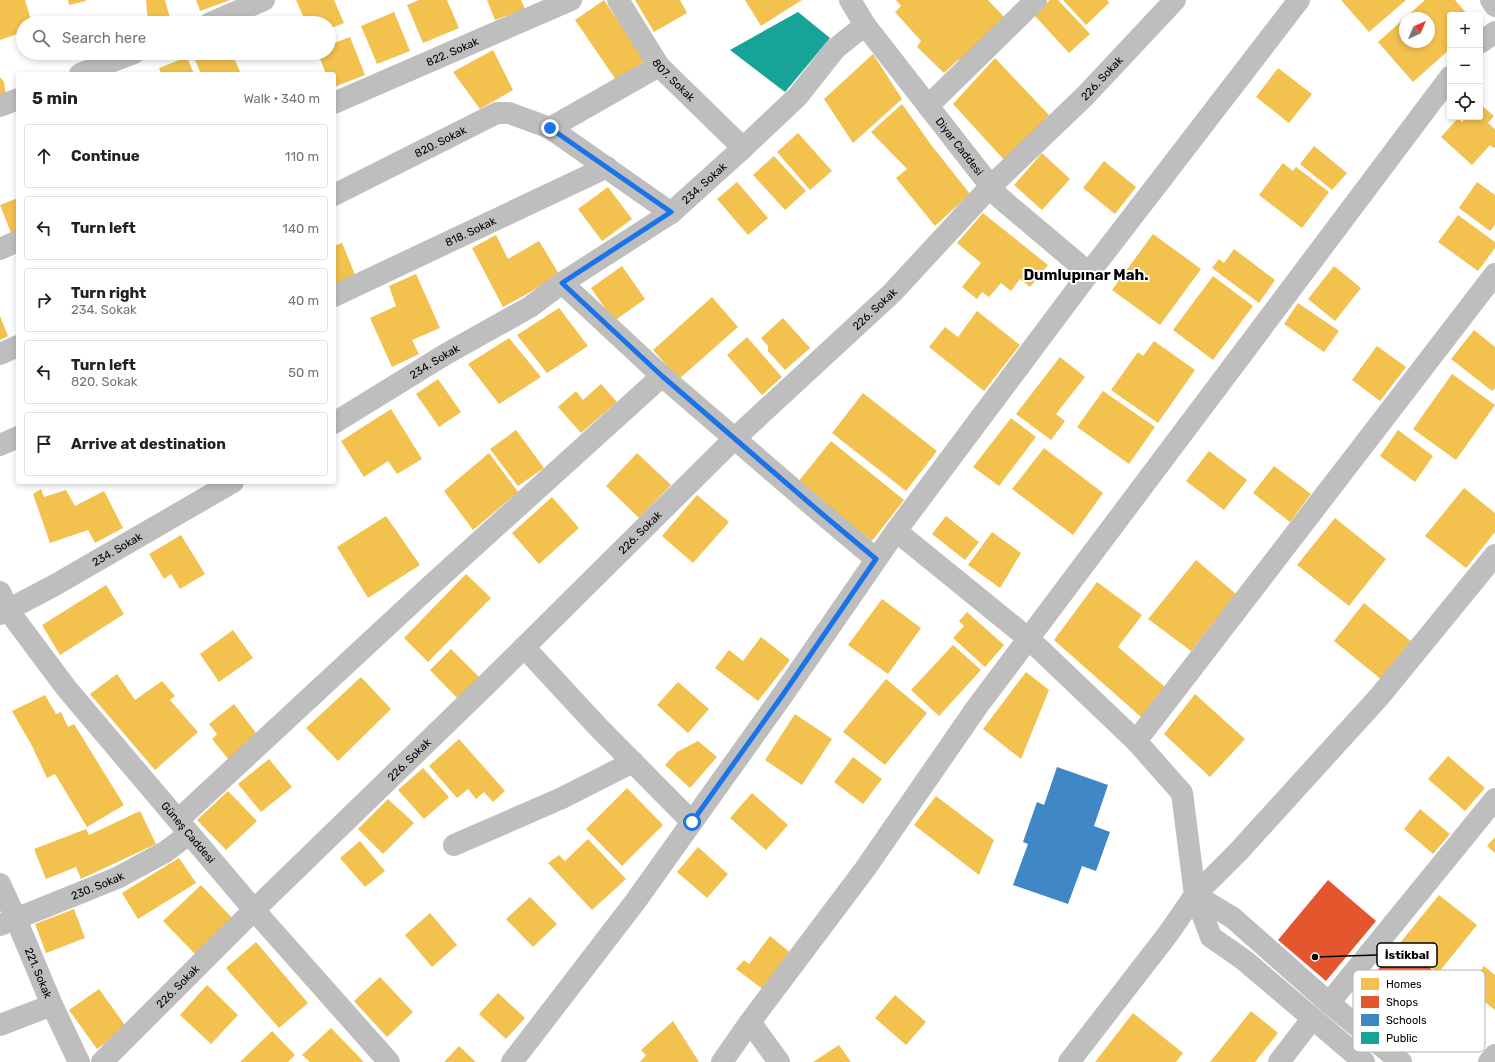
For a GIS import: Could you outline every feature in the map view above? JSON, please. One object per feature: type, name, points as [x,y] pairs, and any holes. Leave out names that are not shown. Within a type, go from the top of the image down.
[{"type":"street","points":[[226,16],[264,0]]},
{"type":"street","name":"822. Sokak","points":[[336,102],[571,0]]},
{"type":"street","name":"807. Sokak","points":[[618,0],[659,66],[743,148]]},
{"type":"street","name":"Diyar Caddesi","points":[[850,0],[865,25],[999,197],[1089,273]]},
{"type":"street","points":[[928,106],[1036,0]]},
{"type":"street","name":"226. Sokak","points":[[102,1062],[254,910],[524,647],[734,439],[892,293],[991,186],[1085,96],[1175,0]]},
{"type":"street","points":[[512,1062],[635,902],[782,696],[896,531],[1089,273],[1299,0]]},
{"type":"street","points":[[1491,0],[1495,6]]},
{"type":"street","name":"234. Sokak","points":[[336,422],[446,354],[530,308],[562,283],[671,212],[743,148],[798,96],[835,49],[865,25]]},
{"type":"street","points":[[1483,41],[1495,32]]},
{"type":"street","points":[[85,72],[116,60]]},
{"type":"street","points":[[550,128],[659,66]]},
{"type":"street","points":[[722,1062],[750,1022],[865,869],[977,707],[1447,80]]},
{"type":"street","points":[[0,106],[16,100]]},
{"type":"street","name":"820. Sokak","points":[[336,195],[497,113],[509,113],[550,128],[671,212]]},
{"type":"street","name":"818. Sokak","points":[[336,295],[607,167]]},
{"type":"street","points":[[0,249],[16,242]]},
{"type":"street","points":[[1136,741],[1495,274]]},
{"type":"street","points":[[562,283],[662,376],[876,559]]},
{"type":"street","points":[[0,354],[16,347]]},
{"type":"street","name":"230. Sokak","points":[[8,922],[117,878],[165,852],[183,827],[427,589],[662,376]]},
{"type":"street","points":[[0,445],[16,438]]},
{"type":"street","name":"234. Sokak","points":[[3,605],[56,585],[230,484]]},
{"type":"street","points":[[896,531],[1028,639],[1136,741],[1182,793],[1195,895],[1211,937],[1244,960],[1364,1062]]},
{"type":"street","points":[[1069,1062],[1168,934],[1195,895],[1238,852],[1379,697],[1495,555]]},
{"type":"street","name":"Güneş Caddesi","points":[[3,605],[68,689],[183,827],[254,910],[390,1062]]},
{"type":"street","points":[[524,647],[599,728],[692,822]]},
{"type":"street","points":[[454,845],[562,798],[633,762]]},
{"type":"street","points":[[1355,970],[1495,799]]},
{"type":"street","name":"221. Sokak","points":[[0,884],[8,922],[52,1005],[79,1062]]},
{"type":"street","points":[[1195,895],[1233,918],[1353,1022]]},
{"type":"street","points":[[1329,1002],[1353,973]]},
{"type":"street","points":[[0,1025],[52,1005]]},
{"type":"street","points":[[1279,1062],[1312,1018]]},
{"type":"street","points":[[750,1022],[779,1062]]},
{"type":"street","points":[[1389,1052],[1401,1062]]},
{"type":"street","points":[[1489,1062],[1495,1055]]},
{"type":"building: Homes","points":[[0,0],[25,0],[30,16],[16,16],[16,34],[0,40]]},
{"type":"building: Homes","points":[[68,0],[86,0],[86,1],[69,5]]},
{"type":"building: Homes","points":[[146,0],[165,0],[169,16],[147,16]]},
{"type":"building: Homes","points":[[196,0],[230,0],[200,11]]},
{"type":"building: Homes","points":[[296,0],[334,0],[344,23],[336,26],[336,16],[303,16]]},
{"type":"building: Homes","points":[[419,0],[447,0],[459,28],[423,43],[407,5]]},
{"type":"building: Homes","points":[[487,0],[521,0],[525,9],[495,20]]},
{"type":"building: Homes","points":[[604,0],[645,61],[616,80],[575,20]]},
{"type":"building: Homes","points":[[635,0],[680,0],[687,13],[654,32]]},
{"type":"building: Homes","points":[[745,0],[802,0],[761,26]]},
{"type":"building: Homes","points":[[896,0],[988,0],[1006,19],[964,61],[958,60],[944,73],[917,47],[921,41],[895,12],[901,6]]},
{"type":"building: Homes","points":[[1050,0],[1058,0],[1090,34],[1069,53],[1034,15]]},
{"type":"building: Homes","points":[[1063,0],[1107,0],[1109,3],[1086,25]]},
{"type":"building: Homes","points":[[1341,0],[1406,0],[1369,32]]},
{"type":"building: Homes","points":[[1425,0],[1455,0],[1465,12],[1447,12],[1447,52],[1413,82],[1378,42],[1399,23],[1399,48],[1435,48],[1435,12],[1412,12]]},
{"type":"building: Homes","points":[[394,12],[410,51],[377,64],[361,26]]},
{"type":"building: Homes","points":[[350,37],[365,75],[336,86],[336,72],[325,72],[321,60],[336,60],[336,42]]},
{"type":"building: Homes","points":[[493,50],[513,90],[480,109],[453,72]]},
{"type":"building: Homes","points":[[873,54],[902,99],[853,143],[824,99]]},
{"type":"building: Homes","points":[[995,58],[1049,115],[1006,162],[953,104]]},
{"type":"building: Homes","points":[[179,60],[188,60],[193,72],[160,72],[159,68]]},
{"type":"building: Homes","points":[[195,60],[235,60],[240,72],[200,72]]},
{"type":"building: Homes","points":[[1278,68],[1312,94],[1289,123],[1256,97]]},
{"type":"building: Homes","points":[[0,77],[4,82],[6,96],[0,97]]},
{"type":"building: Homes","points":[[902,104],[932,146],[970,194],[935,226],[896,178],[907,169],[871,132]]},
{"type":"building: Homes","points":[[1483,107],[1494,116],[1488,123],[1495,129],[1495,147],[1494,148],[1490,145],[1472,165],[1441,137],[1456,120],[1460,120],[1462,122],[1464,120],[1483,120]]},
{"type":"building: Homes","points":[[798,133],[832,171],[810,190],[777,152]]},
{"type":"building: Homes","points":[[1314,146],[1347,173],[1332,190],[1300,164]]},
{"type":"building: Homes","points":[[1042,153],[1070,179],[1042,210],[1014,185]]},
{"type":"building: Homes","points":[[774,156],[806,191],[785,210],[753,175]]},
{"type":"building: Homes","points":[[1104,161],[1136,187],[1115,214],[1083,188]]},
{"type":"building: Homes","points":[[1283,163],[1293,171],[1296,167],[1329,192],[1302,228],[1259,195]]},
{"type":"building: Homes","points":[[737,182],[768,218],[748,235],[717,199]]},
{"type":"building: Homes","points":[[1477,182],[1495,195],[1495,225],[1490,231],[1459,208]]},
{"type":"building: Homes","points":[[608,187],[632,219],[602,241],[578,209]]},
{"type":"building: Homes","points":[[16,199],[16,231],[11,233],[0,205]]},
{"type":"building: Homes","points":[[983,213],[1048,265],[1030,287],[1020,279],[1011,291],[1001,283],[989,297],[982,292],[977,299],[962,287],[981,263],[957,243]]},
{"type":"building: Homes","points":[[1458,215],[1495,242],[1495,248],[1478,271],[1438,242]]},
{"type":"building: Homes","points":[[1153,234],[1201,269],[1160,325],[1112,290]]},
{"type":"building: Homes","points":[[496,235],[508,259],[539,241],[559,274],[503,307],[472,248]]},
{"type":"building: Homes","points":[[342,243],[356,277],[336,286],[336,245]]},
{"type":"building: Homes","points":[[1234,249],[1275,280],[1259,303],[1212,268],[1219,259],[1224,263]]},
{"type":"building: Homes","points":[[622,266],[645,299],[614,321],[591,288]]},
{"type":"building: Homes","points":[[1334,266],[1361,288],[1335,321],[1308,299]]},
{"type":"building: Homes","points":[[416,274],[440,328],[412,340],[419,354],[392,367],[370,318],[396,306],[389,286]]},
{"type":"building: Homes","points":[[1213,276],[1253,306],[1213,360],[1173,330]]},
{"type":"building: Homes","points":[[712,297],[738,327],[679,379],[653,350]]},
{"type":"building: Homes","points":[[1298,303],[1339,331],[1324,352],[1284,324]]},
{"type":"building: Homes","points":[[559,308],[588,346],[547,373],[517,335]]},
{"type":"building: Homes","points":[[977,311],[1020,345],[984,391],[929,347],[945,327],[958,337]]},
{"type":"building: Homes","points":[[0,316],[8,336],[0,340]]},
{"type":"building: Homes","points":[[783,318],[810,348],[785,370],[768,351],[768,346],[761,338]]},
{"type":"building: Homes","points":[[1474,330],[1495,347],[1495,388],[1492,391],[1451,359]]},
{"type":"building: Homes","points":[[747,337],[782,377],[762,395],[727,355]]},
{"type":"building: Homes","points":[[509,338],[541,377],[499,404],[468,364]]},
{"type":"building: Homes","points":[[1154,341],[1195,370],[1158,423],[1111,390],[1138,352],[1143,356]]},
{"type":"building: Homes","points":[[1377,346],[1406,367],[1380,401],[1352,380]]},
{"type":"building: Homes","points":[[1060,357],[1085,377],[1056,414],[1065,421],[1051,440],[1016,414]]},
{"type":"building: Homes","points":[[1452,374],[1495,405],[1456,460],[1413,429]]},
{"type":"building: Homes","points":[[438,379],[461,412],[439,427],[416,394]]},
{"type":"building: Homes","points":[[601,384],[617,402],[581,433],[558,407],[576,391],[583,400]]},
{"type":"building: Homes","points":[[1103,391],[1155,427],[1129,464],[1077,427]]},
{"type":"building: Homes","points":[[863,393],[937,451],[906,491],[832,433]]},
{"type":"building: Homes","points":[[391,409],[422,459],[397,474],[388,461],[364,477],[341,441]]},
{"type":"building: Homes","points":[[1011,418],[1036,437],[999,486],[973,467]]},
{"type":"building: Homes","points":[[516,430],[544,468],[518,486],[490,449]]},
{"type":"building: Homes","points":[[1398,430],[1433,456],[1415,482],[1380,456]]},
{"type":"building: Homes","points":[[831,441],[904,500],[872,541],[798,482]]},
{"type":"building: Homes","points":[[1044,448],[1103,493],[1073,535],[1012,489]]},
{"type":"building: Homes","points":[[1209,451],[1247,480],[1224,510],[1186,481]]},
{"type":"building: Homes","points":[[489,453],[518,492],[473,530],[444,491]]},
{"type":"building: Homes","points":[[637,453],[671,485],[639,518],[606,486]]},
{"type":"building: Homes","points":[[1274,466],[1311,494],[1290,522],[1253,493]]},
{"type":"building: Homes","points":[[1464,488],[1495,513],[1495,532],[1466,568],[1425,536]]},
{"type":"building: Homes","points":[[41,489],[44,497],[66,490],[75,506],[104,491],[123,528],[95,543],[88,530],[50,543],[33,494]]},
{"type":"building: Homes","points":[[697,495],[729,522],[693,563],[662,536]]},
{"type":"building: Homes","points":[[552,497],[579,528],[539,564],[512,533]]},
{"type":"building: Homes","points":[[386,516],[420,565],[368,598],[337,547]]},
{"type":"building: Homes","points":[[946,516],[979,542],[965,560],[932,534]]},
{"type":"building: Homes","points":[[1335,518],[1386,559],[1349,606],[1297,565]]},
{"type":"building: Homes","points":[[992,532],[1021,553],[1000,588],[968,565]]},
{"type":"building: Homes","points":[[181,535],[205,574],[180,589],[171,574],[164,579],[149,554]]},
{"type":"building: Homes","points":[[1196,560],[1236,594],[1191,651],[1148,619]]},
{"type":"building: Homes","points":[[466,574],[491,598],[428,662],[404,638]]},
{"type":"building: Homes","points":[[1097,582],[1142,615],[1118,647],[1165,687],[1141,717],[1054,640]]},
{"type":"building: Homes","points":[[106,585],[124,614],[60,655],[42,625]]},
{"type":"building: Homes","points":[[882,599],[921,628],[888,674],[848,645]]},
{"type":"building: Homes","points":[[1364,603],[1412,642],[1382,680],[1334,641]]},
{"type":"building: Homes","points":[[967,612],[1004,645],[985,667],[953,638],[964,626],[959,621]]},
{"type":"building: Homes","points":[[233,630],[253,658],[219,682],[200,654]]},
{"type":"building: Homes","points":[[761,637],[790,660],[758,701],[715,668],[729,650],[743,661]]},
{"type":"building: Homes","points":[[953,645],[981,670],[939,716],[911,690]]},
{"type":"building: Homes","points":[[451,649],[481,679],[460,701],[430,670]]},
{"type":"building: Homes","points":[[1026,672],[1049,690],[1021,759],[983,729]]},
{"type":"building: Homes","points":[[117,674],[135,700],[162,681],[175,696],[170,700],[198,732],[155,770],[90,694]]},
{"type":"building: Homes","points":[[361,677],[391,709],[338,761],[306,728]]},
{"type":"building: Homes","points":[[886,679],[927,713],[885,765],[843,732]]},
{"type":"building: Homes","points":[[678,682],[709,709],[688,733],[657,705]]},
{"type":"building: Homes","points":[[1195,694],[1245,739],[1210,777],[1164,734]]},
{"type":"building: Homes","points":[[45,695],[56,714],[61,712],[68,727],[74,724],[124,805],[87,827],[55,774],[47,778],[32,746],[12,711]]},
{"type":"building: Homes","points":[[234,704],[259,737],[229,760],[212,739],[217,734],[209,724]]},
{"type":"building: Homes","points":[[795,714],[832,739],[802,785],[765,760]]},
{"type":"building: Homes","points":[[459,739],[505,791],[493,802],[484,792],[476,799],[468,789],[457,798],[429,766]]},
{"type":"building: Homes","points":[[698,741],[717,757],[690,788],[665,765],[677,752]]},
{"type":"building: Homes","points":[[1448,756],[1485,788],[1465,811],[1428,779]]},
{"type":"building: Homes","points":[[853,757],[882,779],[863,804],[834,782]]},
{"type":"building: Homes","points":[[269,759],[292,787],[261,812],[238,784]]},
{"type":"building: Homes","points":[[423,768],[449,797],[424,819],[398,790]]},
{"type":"building: Homes","points":[[627,788],[663,825],[622,866],[586,829]]},
{"type":"building: Homes","points":[[228,791],[257,821],[226,850],[197,820]]},
{"type":"building: Homes","points":[[752,793],[788,825],[766,850],[730,818]]},
{"type":"building: Homes","points":[[936,796],[994,840],[979,875],[914,825]]},
{"type":"building: Homes","points":[[388,799],[414,823],[383,854],[358,829]]},
{"type":"building: Homes","points":[[1420,809],[1450,834],[1433,854],[1404,829]]},
{"type":"building: Homes","points":[[140,811],[156,844],[81,879],[76,867],[46,879],[34,849],[86,829],[89,835]]},
{"type":"building: Homes","points":[[1495,837],[1495,853],[1487,846]]},
{"type":"building: Homes","points":[[588,839],[626,879],[592,910],[548,863],[559,855],[565,861]]},
{"type":"building: Homes","points":[[360,841],[385,871],[365,887],[340,858]]},
{"type":"building: Homes","points":[[698,847],[728,874],[707,898],[677,872]]},
{"type":"building: Homes","points":[[179,858],[196,883],[138,919],[122,893]]},
{"type":"building: Homes","points":[[201,885],[234,920],[197,956],[163,921]]},
{"type":"building: Homes","points":[[1439,895],[1477,925],[1440,970],[1434,970],[1400,943]]},
{"type":"building: Homes","points":[[530,897],[557,924],[533,947],[506,919]]},
{"type":"building: Homes","points":[[74,909],[85,938],[46,953],[35,924]]},
{"type":"building: Homes","points":[[430,913],[457,945],[432,967],[405,935]]},
{"type":"building: Homes","points":[[770,936],[792,954],[764,990],[736,969],[744,960],[749,964]]},
{"type":"building: Homes","points":[[256,942],[308,1003],[279,1028],[226,968]]},
{"type":"building: Homes","points":[[1484,966],[1495,975],[1495,1010],[1485,1002],[1485,970],[1481,970]]},
{"type":"building: Homes","points":[[380,977],[413,1012],[387,1037],[354,1001]]},
{"type":"building: Homes","points":[[207,985],[238,1015],[211,1044],[180,1015]]},
{"type":"building: Homes","points":[[99,989],[127,1028],[97,1049],[69,1010]]},
{"type":"building: Homes","points":[[498,993],[525,1018],[506,1039],[479,1014]]},
{"type":"building: Homes","points":[[895,995],[926,1022],[906,1045],[875,1018]]},
{"type":"building: Homes","points":[[1251,1011],[1278,1033],[1255,1062],[1210,1062]]},
{"type":"building: Homes","points":[[1133,1013],[1183,1053],[1176,1062],[1095,1062]]},
{"type":"building: Homes","points":[[673,1021],[699,1062],[640,1062],[646,1055],[641,1050]]},
{"type":"building: Homes","points":[[331,1028],[364,1062],[310,1062],[302,1055]]},
{"type":"building: Homes","points":[[272,1031],[295,1055],[288,1062],[240,1062]]},
{"type":"building: Homes","points":[[839,1045],[851,1062],[813,1062]]},
{"type":"building: Homes","points":[[459,1046],[476,1062],[444,1062]]},
{"type":"building: Shops","points":[[1328,880],[1376,921],[1326,981],[1278,940]]},
{"type":"building: Shops","points":[[1400,943],[1433,970],[1378,970]]},
{"type":"building: Schools","points":[[1057,767],[1108,785],[1094,826],[1110,832],[1096,871],[1082,866],[1068,904],[1013,885],[1028,844],[1023,842],[1037,802],[1044,805]]},
{"type":"building: Public","points":[[798,12],[830,38],[785,92],[730,50]]},
{"type":"place","name":"İstikbal","points":[[1315,957]]},
{"type":"district","name":"Dumlupınar Mah.","points":[[1086,275]]},
{"type":"route","points":[[550,128],[671,212],[562,283],[662,376],[876,559],[782,696],[692,822]]}]
